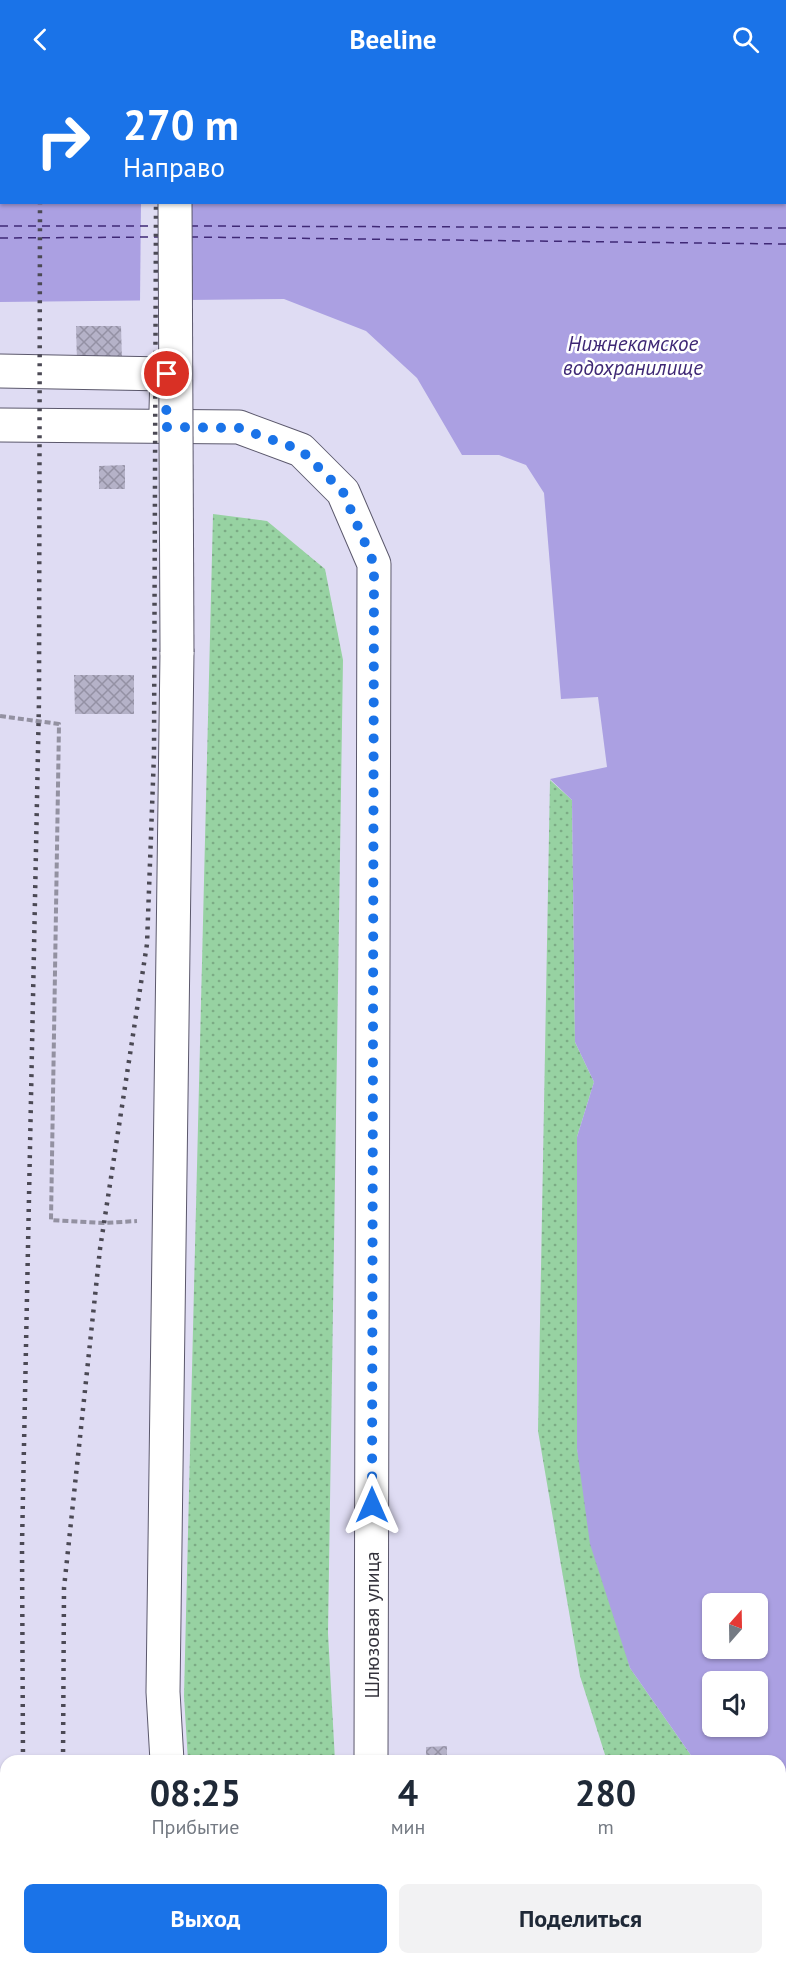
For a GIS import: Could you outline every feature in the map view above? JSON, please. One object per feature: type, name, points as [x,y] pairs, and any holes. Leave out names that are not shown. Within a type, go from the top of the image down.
[{"type":"street","points":[[167,1755],[163,1692],[177,652],[175,204]]},
{"type":"street","points":[[0,371],[167,374],[166,427]]},
{"type":"street","name":"Шлюзовая улица","points":[[0,425],[239,428],[301,450],[343,492],[374,564],[371,1755]]},
{"type":"path","points":[[0,716],[59,724],[51,1220],[104,1223],[137,1219]]},
{"type":"green space","points":[[213,514],[267,521],[325,569],[343,660],[328,1633],[335,1755],[188,1755],[184,1696]]},
{"type":"green space","points":[[550,780],[572,800],[575,1042],[594,1082],[577,1137],[577,1449],[630,1668],[691,1755],[605,1755],[580,1676],[538,1431]]},
{"type":"water","name":"Нижнекамское водохранилище","points":[[0,204],[786,204],[786,1755],[691,1755],[630,1668],[590,1544],[577,1449],[577,1137],[594,1082],[575,1042],[572,800],[550,779],[607,767],[598,697],[561,699],[544,493],[526,465],[499,455],[462,455],[417,378],[366,331],[284,299],[0,302]]},
{"type":"pier","points":[[141,204],[186,204],[186,303],[140,303]]},
{"type":"building","points":[[76,326],[121,326],[122,361],[77,361]]},
{"type":"building","points":[[125,465],[125,489],[99,489],[99,466]]},
{"type":"building","points":[[74,675],[134,675],[134,714],[75,714]]},
{"type":"building","points":[[447,1746],[447,1755],[426,1755],[426,1747]]},
{"type":"ferry route","points":[[0,226],[158,226]]},
{"type":"ferry route","points":[[190,226],[786,228]]},
{"type":"ferry route","points":[[0,238],[158,237]]},
{"type":"ferry route","points":[[190,237],[786,244]]},
{"type":"railway","points":[[23,1755],[22,1545],[39,700],[40,204]]},
{"type":"railway","points":[[63,1755],[64,1588],[100,1249],[147,944],[154,754],[156,204]]},
{"type":"route","points":[[167,374],[166,427],[239,428],[301,450],[343,492],[374,564],[372,1505]]}]
